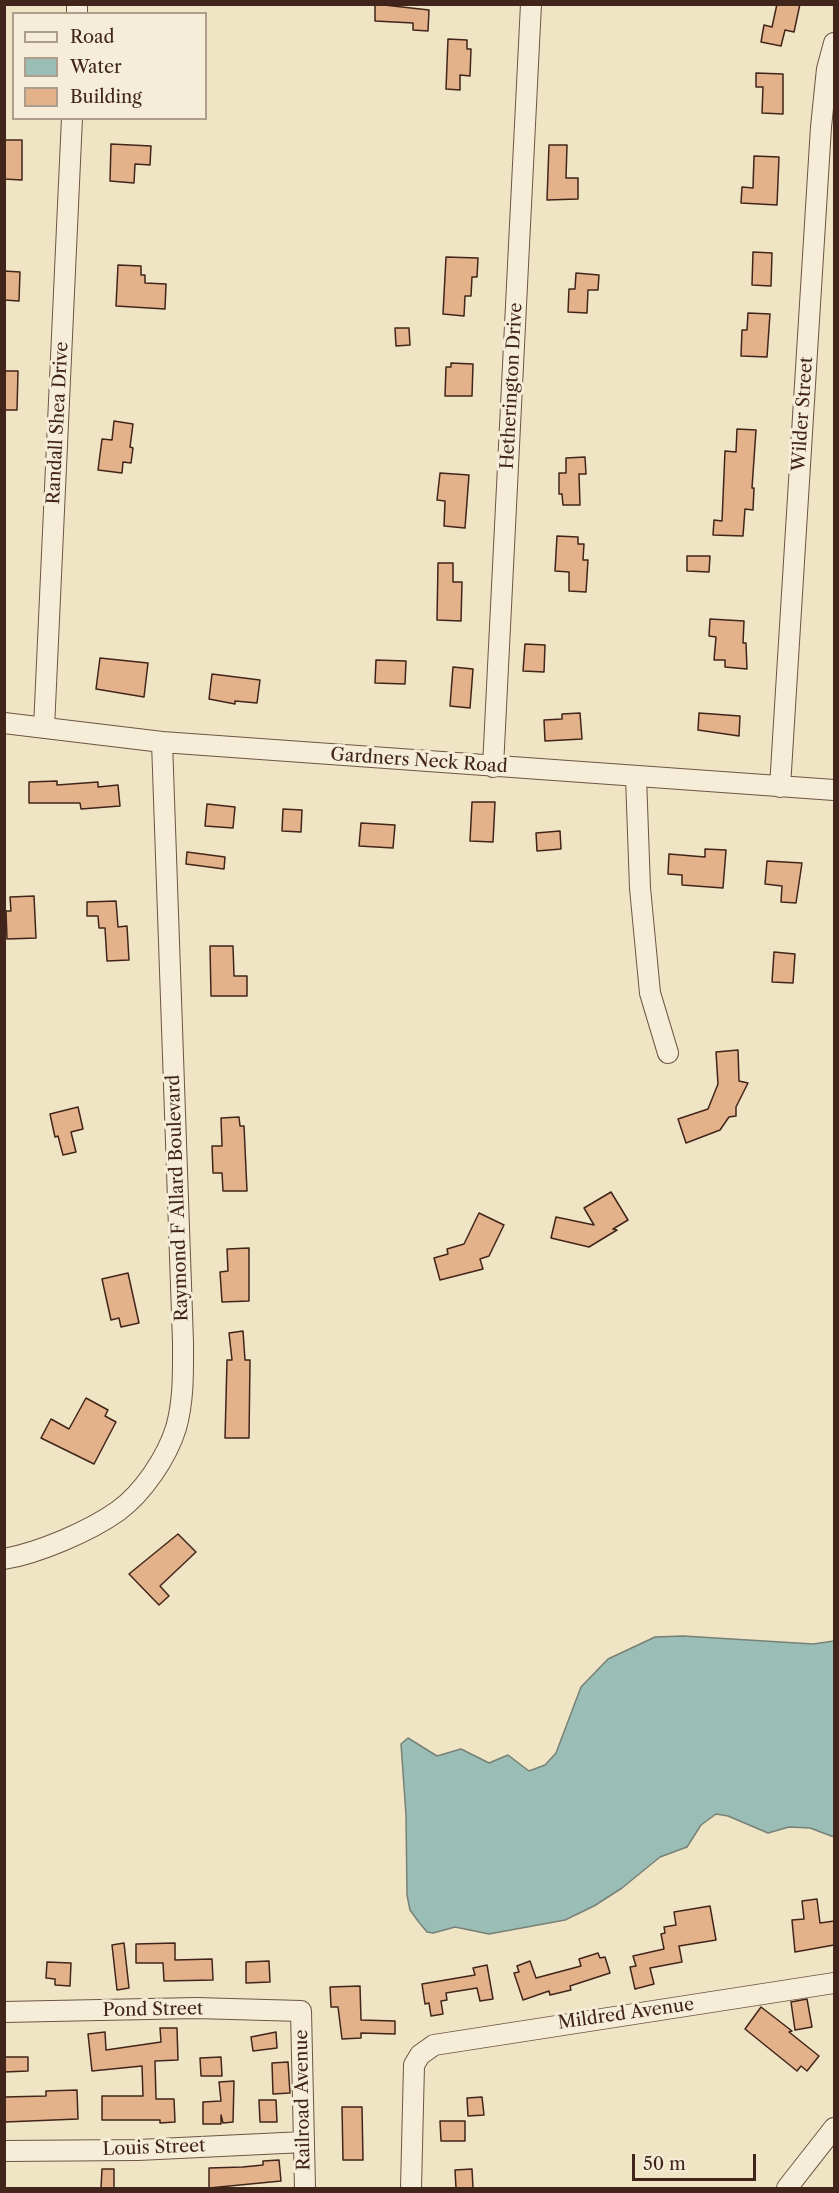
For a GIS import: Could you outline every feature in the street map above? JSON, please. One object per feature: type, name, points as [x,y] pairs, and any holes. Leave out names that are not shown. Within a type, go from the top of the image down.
[{"type":"street","name":"Hetherington Drive","points":[[494,767],[531,4]]},
{"type":"street","name":"Wilder Street","points":[[780,787],[821,127],[827,69],[834,43]]},
{"type":"street","name":"Randall Shea Drive","points":[[44,728],[72,120]]},
{"type":"street","name":"Gardners Neck Road","points":[[4,723],[162,742],[834,790]]},
{"type":"street","name":"Raymond F Allard Boulevard","points":[[4,1559],[54,1542],[119,1510],[143,1486],[161,1459],[175,1430],[182,1394],[183,1342],[162,742]]},
{"type":"street","points":[[636,777],[640,888],[650,993],[668,1053]]},
{"type":"street","name":"Mildred Avenue","points":[[411,2188],[414,2065],[420,2055],[434,2045],[834,1983]]},
{"type":"street","name":"Pond Street","points":[[4,2012],[196,2008],[302,2011]]},
{"type":"street","name":"Railroad Avenue","points":[[302,2011],[305,2188]]},
{"type":"street","points":[[787,2188],[834,2128]]},
{"type":"street","name":"Louis Street","points":[[4,2151],[138,2150],[304,2142]]},
{"type":"water","points":[[683,1636],[813,1644],[834,1641],[834,1837],[810,1828],[789,1827],[768,1833],[728,1816],[716,1814],[701,1825],[687,1847],[660,1857],[622,1888],[594,1906],[565,1920],[489,1934],[455,1927],[433,1933],[427,1932],[410,1910],[407,1895],[406,1815],[401,1744],[408,1738],[437,1756],[461,1749],[489,1763],[508,1755],[529,1771],[545,1765],[556,1753],[581,1687],[608,1659],[655,1637]]},
{"type":"building","points":[[375,4],[429,10],[428,31],[413,30],[413,23],[375,21]]},
{"type":"building","points":[[777,4],[800,4],[794,32],[785,30],[781,46],[761,42],[764,25],[772,27]]},
{"type":"building","points":[[448,39],[467,40],[467,49],[471,49],[470,76],[460,75],[460,90],[446,89]]},
{"type":"building","points":[[756,73],[783,74],[783,114],[762,113],[763,87],[756,87]]},
{"type":"building","points":[[4,140],[22,140],[22,180],[4,179]]},
{"type":"building","points":[[111,144],[151,146],[150,165],[135,164],[134,183],[110,181]]},
{"type":"building","points":[[549,145],[567,145],[566,178],[578,178],[578,199],[547,200]]},
{"type":"building","points":[[754,156],[779,157],[777,205],[741,203],[742,187],[753,188]]},
{"type":"building","points":[[753,252],[772,253],[771,286],[752,285]]},
{"type":"building","points":[[446,257],[478,258],[477,277],[472,277],[471,296],[465,296],[464,316],[443,314]]},
{"type":"building","points":[[118,265],[141,266],[141,275],[145,275],[145,283],[166,284],[165,309],[116,306]]},
{"type":"building","points":[[4,271],[20,272],[19,301],[4,300]]},
{"type":"building","points":[[576,273],[599,275],[598,290],[588,290],[587,313],[568,312],[569,289],[575,289]]},
{"type":"building","points":[[748,313],[770,314],[767,357],[741,356],[742,330],[747,330]]},
{"type":"building","points":[[395,328],[409,328],[410,345],[396,346]]},
{"type":"building","points":[[451,363],[473,364],[472,396],[445,396],[446,367],[451,367]]},
{"type":"building","points":[[4,371],[18,371],[17,410],[4,410]]},
{"type":"building","points":[[114,421],[133,424],[130,447],[133,448],[131,463],[123,462],[122,473],[98,470],[102,439],[112,440]]},
{"type":"building","points":[[737,429],[756,430],[752,488],[754,488],[753,510],[745,509],[743,536],[713,535],[714,520],[722,521],[725,451],[736,452]]},
{"type":"building","points":[[585,457],[586,474],[579,474],[580,505],[563,505],[562,494],[559,494],[559,473],[566,473],[566,458]]},
{"type":"building","points":[[440,473],[469,475],[465,528],[444,526],[445,501],[437,500]]},
{"type":"building","points":[[557,536],[578,537],[578,544],[584,544],[583,560],[588,560],[586,592],[569,591],[569,572],[555,571]]},
{"type":"building","points":[[687,556],[710,556],[709,572],[687,571]]},
{"type":"building","points":[[438,563],[453,563],[453,582],[462,582],[461,621],[437,620]]},
{"type":"building","points":[[710,619],[744,621],[743,643],[746,643],[747,669],[725,667],[725,660],[714,660],[716,637],[709,636]]},
{"type":"building","points":[[525,644],[545,645],[544,672],[523,671]]},
{"type":"building","points":[[100,658],[148,663],[144,697],[96,689]]},
{"type":"building","points":[[376,660],[406,661],[405,684],[375,683]]},
{"type":"building","points":[[453,667],[473,669],[470,708],[450,706]]},
{"type":"building","points":[[212,674],[260,680],[257,703],[235,701],[235,704],[209,699]]},
{"type":"building","points":[[580,713],[582,739],[545,741],[544,720],[562,719],[562,714]]},
{"type":"building","points":[[699,713],[740,716],[739,736],[698,730]]},
{"type":"building","points":[[57,781],[57,785],[98,782],[98,787],[118,785],[120,806],[81,809],[80,803],[29,803],[29,782]]},
{"type":"building","points":[[472,802],[495,802],[493,842],[470,841]]},
{"type":"building","points":[[207,804],[235,807],[233,828],[205,826]]},
{"type":"building","points":[[283,809],[302,810],[301,832],[282,831]]},
{"type":"building","points":[[361,823],[395,825],[393,848],[359,846]]},
{"type":"building","points":[[560,831],[561,849],[537,851],[536,833]]},
{"type":"building","points":[[705,849],[726,850],[723,888],[682,885],[682,875],[668,874],[669,854],[705,857]]},
{"type":"building","points":[[187,852],[225,857],[224,869],[186,864]]},
{"type":"building","points":[[767,861],[802,863],[796,903],[781,902],[782,886],[765,884]]},
{"type":"building","points":[[34,896],[36,938],[7,939],[6,911],[11,911],[10,897]]},
{"type":"building","points":[[116,901],[118,927],[127,926],[129,960],[107,961],[105,928],[99,928],[98,916],[87,916],[87,902]]},
{"type":"building","points":[[210,946],[233,946],[234,976],[247,976],[247,996],[211,996]]},
{"type":"building","points":[[774,952],[795,954],[793,983],[772,982]]},
{"type":"building","points":[[738,1050],[739,1081],[748,1083],[736,1107],[736,1116],[729,1117],[720,1130],[686,1143],[678,1119],[708,1109],[718,1084],[716,1052]]},
{"type":"building","points":[[78,1107],[83,1129],[71,1132],[76,1152],[63,1155],[58,1136],[55,1137],[50,1114]]},
{"type":"building","points":[[239,1117],[240,1126],[244,1126],[247,1191],[223,1191],[222,1173],[213,1173],[212,1146],[222,1146],[221,1118]]},
{"type":"building","points":[[611,1192],[628,1220],[613,1229],[617,1230],[589,1247],[551,1238],[556,1217],[594,1225],[584,1208]]},
{"type":"building","points":[[479,1213],[504,1225],[489,1256],[480,1259],[483,1269],[440,1280],[434,1258],[448,1254],[447,1249],[464,1244]]},
{"type":"building","points":[[249,1248],[249,1301],[222,1302],[220,1272],[228,1271],[227,1249]]},
{"type":"building","points":[[128,1273],[139,1323],[121,1327],[119,1318],[111,1320],[102,1279]]},
{"type":"building","points":[[243,1331],[245,1360],[250,1360],[249,1438],[225,1438],[227,1360],[232,1360],[229,1333]]},
{"type":"building","points":[[86,1398],[108,1410],[105,1416],[116,1422],[94,1464],[41,1438],[51,1419],[69,1429]]},
{"type":"building","points":[[178,1534],[196,1552],[160,1586],[169,1596],[159,1605],[129,1574]]},
{"type":"building","points":[[817,1899],[820,1923],[834,1921],[834,1945],[795,1952],[792,1920],[804,1919],[802,1901]]},
{"type":"building","points":[[710,1906],[716,1940],[679,1946],[682,1962],[650,1968],[654,1984],[635,1989],[630,1967],[636,1966],[633,1956],[664,1949],[661,1934],[665,1933],[664,1927],[676,1925],[674,1912]]},
{"type":"building","points":[[124,1943],[129,1988],[117,1990],[112,1945]]},
{"type":"building","points":[[175,1943],[175,1960],[212,1959],[213,1980],[164,1981],[163,1963],[136,1963],[136,1944]]},
{"type":"building","points":[[598,1953],[600,1958],[605,1957],[610,1973],[570,1986],[571,1990],[550,1995],[549,1991],[523,2000],[514,1973],[519,1972],[517,1966],[530,1961],[536,1978],[581,1966],[579,1959]]},
{"type":"building","points":[[269,1961],[270,1982],[246,1983],[246,1962]]},
{"type":"building","points":[[47,1962],[71,1963],[70,1986],[55,1985],[55,1979],[46,1978]]},
{"type":"building","points":[[487,1965],[493,1999],[480,2001],[477,1988],[446,1993],[447,2000],[441,2001],[443,2014],[431,2016],[429,2003],[425,2004],[422,1984],[475,1975],[473,1968]]},
{"type":"building","points":[[360,1986],[361,2020],[395,2021],[395,2034],[361,2033],[361,2038],[342,2039],[338,2007],[331,2007],[330,1987]]},
{"type":"building","points":[[807,1999],[812,2027],[795,2030],[791,2002]]},
{"type":"building","points":[[761,2007],[819,2056],[807,2071],[801,2066],[797,2071],[745,2029]]},
{"type":"building","points":[[160,2028],[177,2028],[178,2060],[155,2061],[156,2099],[174,2099],[175,2122],[102,2120],[102,2096],[143,2096],[142,2066],[92,2071],[88,2034],[105,2032],[106,2050],[161,2042]]},
{"type":"building","points":[[276,2032],[277,2048],[253,2051],[251,2037]]},
{"type":"building","points":[[4,2057],[28,2057],[28,2071],[4,2072]]},
{"type":"building","points":[[221,2057],[222,2076],[201,2076],[200,2058]]},
{"type":"building","points":[[288,2062],[290,2093],[273,2094],[272,2063]]},
{"type":"building","points":[[234,2081],[233,2122],[223,2123],[221,2115],[221,2124],[203,2124],[203,2102],[221,2101],[219,2082]]},
{"type":"building","points":[[77,2090],[78,2119],[5,2122],[5,2097],[46,2096],[46,2091]]},
{"type":"building","points":[[482,2097],[484,2115],[468,2116],[467,2098]]},
{"type":"building","points":[[259,2100],[276,2100],[277,2122],[260,2122]]},
{"type":"building","points":[[342,2107],[362,2107],[363,2160],[343,2160]]},
{"type":"building","points":[[440,2121],[465,2121],[465,2141],[441,2141]]},
{"type":"building","points":[[279,2160],[281,2181],[209,2188],[209,2168],[263,2165],[263,2161]]},
{"type":"building","points":[[102,2169],[114,2169],[114,2188],[101,2188]]},
{"type":"building","points":[[472,2169],[473,2188],[456,2188],[455,2170]]}]
